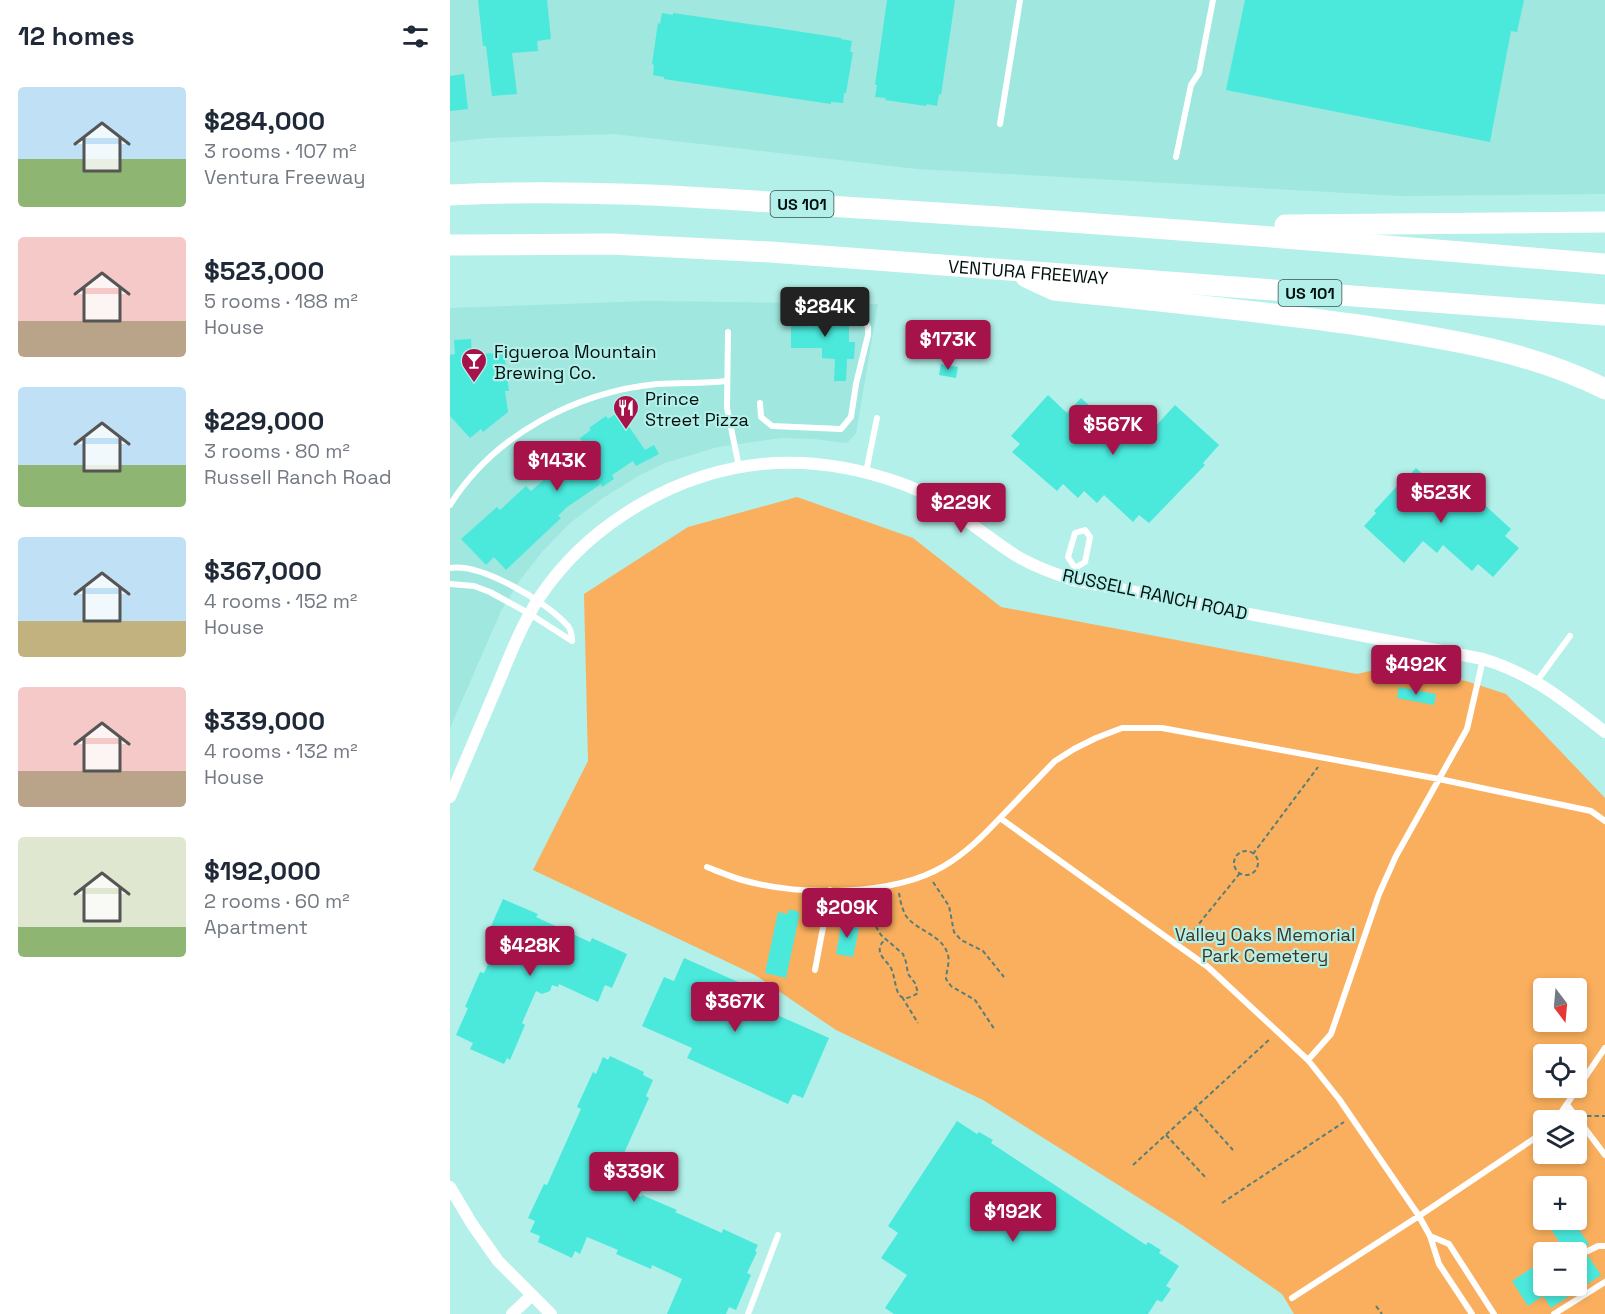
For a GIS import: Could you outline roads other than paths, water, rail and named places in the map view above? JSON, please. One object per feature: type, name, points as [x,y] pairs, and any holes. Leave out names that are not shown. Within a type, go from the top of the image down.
[{"type":"highway","name":"US 101","points":[[450,195],[598,193],[675,197],[1154,227],[1605,264]]},
{"type":"highway","points":[[1154,227],[1605,222]]},
{"type":"highway","name":"VENTURA FREEWAY","points":[[450,245],[611,244],[770,252],[1605,315]]},
{"type":"highway","points":[[1015,271],[1054,290],[1286,314],[1440,338],[1512,353],[1578,375],[1605,389]]},
{"type":"street","name":"RUSSELL RANCH ROAD","points":[[450,797],[509,656],[537,601],[565,565],[620,517],[655,496],[717,473],[776,463],[806,464],[866,472],[901,483],[930,495],[1016,555],[1044,570],[1074,574],[1483,658],[1510,667],[1537,681],[1605,732]]},
{"type":"street","points":[[450,1187],[498,1261],[547,1312]]},
{"type":"street","points":[[512,1314],[532,1295]]},
{"type":"lane","points":[[1000,124],[1020,0]]},
{"type":"lane","points":[[1176,157],[1191,85],[1199,73],[1213,0]]},
{"type":"lane","points":[[760,403],[760,417],[772,426],[840,429],[851,417],[856,384],[868,335],[865,322],[842,318]]},
{"type":"lane","points":[[728,332],[727,408],[739,468]]},
{"type":"lane","points":[[450,505],[481,465],[511,440],[561,409],[620,390],[658,384],[726,381]]},
{"type":"lane","points":[[866,472],[877,418]]},
{"type":"lane","points":[[1085,528],[1090,537],[1085,562],[1074,574],[1068,557],[1076,533],[1085,528]]},
{"type":"lane","points":[[450,568],[466,568],[492,576],[537,601],[567,624],[572,641],[490,592],[474,586],[450,584]]},
{"type":"lane","points":[[1537,681],[1570,636]]},
{"type":"lane","points":[[1308,1060],[1331,1034],[1379,894],[1396,856],[1467,729],[1473,711],[1483,658]]},
{"type":"lane","points":[[707,867],[746,882],[796,889],[869,888],[897,884],[929,874],[967,852],[1054,760],[1096,738],[1122,728],[1162,728],[1439,779],[1591,811],[1605,821]]},
{"type":"lane","points":[[1000,818],[1208,967],[1308,1060],[1419,1216],[1430,1236],[1438,1264],[1472,1314]]},
{"type":"lane","points":[[815,970],[830,890]]},
{"type":"lane","points":[[1565,1110],[1605,1048]]},
{"type":"lane","points":[[1568,1106],[1605,1155]]},
{"type":"lane","points":[[1292,1298],[1533,1139]]},
{"type":"lane","points":[[748,1314],[778,1235]]},
{"type":"lane","points":[[1430,1236],[1449,1244],[1494,1314]]},
{"type":"lane","points":[[1588,1251],[1598,1246],[1605,1246]]},
{"type":"lane","points":[[1554,1314],[1605,1282]]},
{"type":"place","name":"Figueroa Mountain Brewing Co.","points":[[474,384]]},
{"type":"place","name":"Prince Street Pizza","points":[[626,431]]},
{"type":"park label","name":"Valley Oaks Memorial Park Cemetery","points":[[1265,944]]}]
